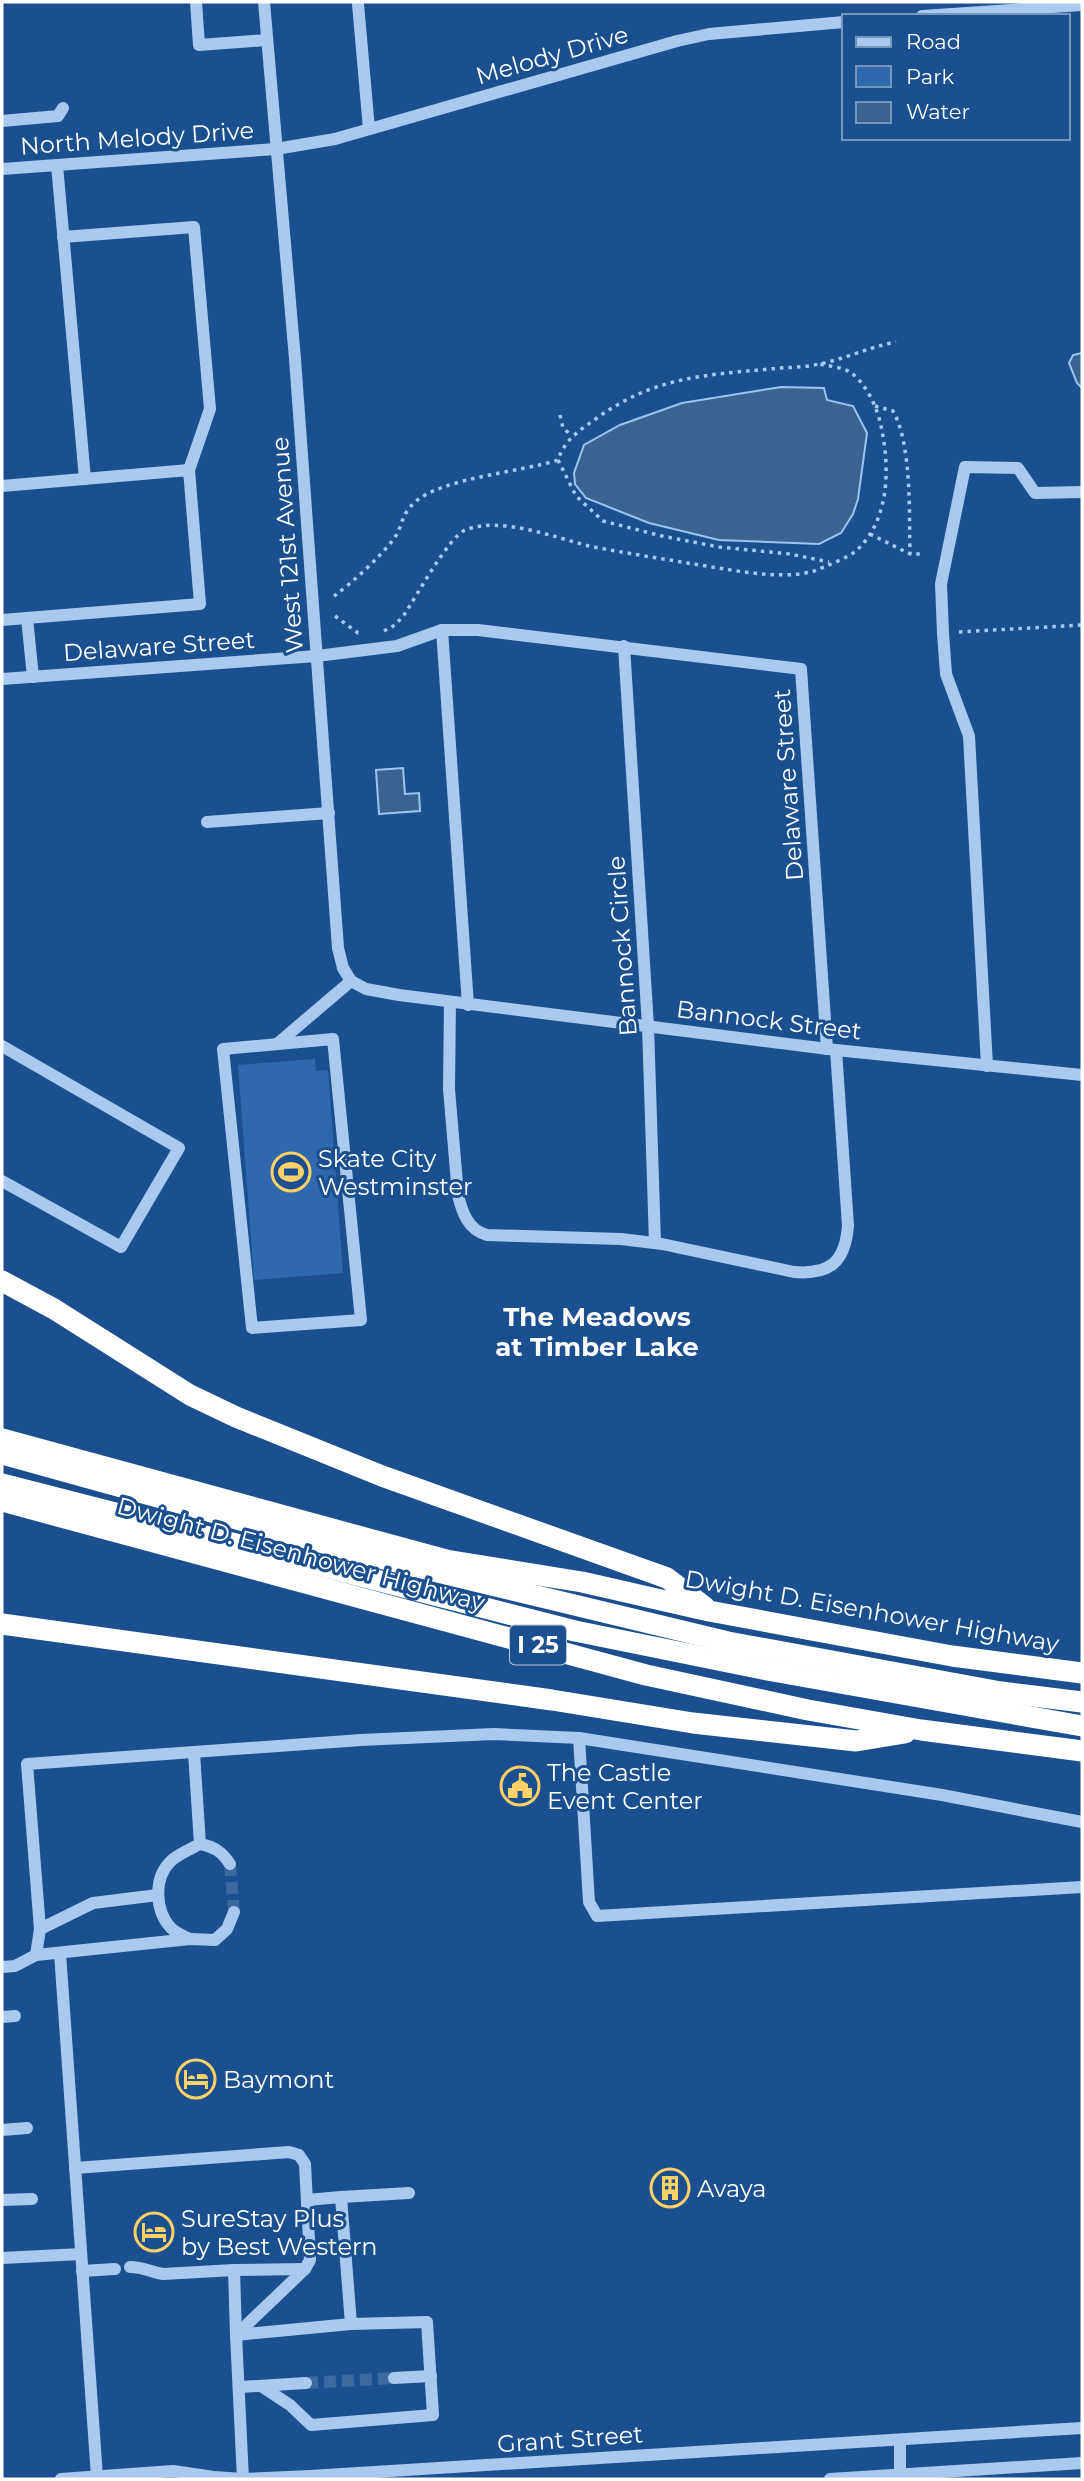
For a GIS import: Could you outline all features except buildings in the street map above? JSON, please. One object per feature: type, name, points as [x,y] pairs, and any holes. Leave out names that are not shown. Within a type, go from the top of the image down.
[{"type":"highway","points":[[2,1281],[54,1309],[190,1395],[236,1417],[382,1476],[667,1578],[709,1611]]},
{"type":"highway","name":"Dwight D. Eisenhower Highway","points":[[2,1439],[446,1560],[582,1583],[709,1611],[952,1656],[1082,1673]]},
{"type":"highway","points":[[2,1454],[363,1554],[728,1643],[1001,1692],[1082,1702]]},
{"type":"highway","points":[[2,1484],[575,1631],[767,1670],[1082,1726]]},
{"type":"highway","name":"Dwight D. Eisenhower Highway","points":[[2,1501],[646,1675],[808,1710],[921,1730],[1082,1751]]},
{"type":"highway","points":[[2,1624],[747,1729],[856,1741],[921,1730]]},
{"type":"street","points":[[196,2],[198,45],[267,40]]},
{"type":"street","name":"West 121st Avenue","points":[[264,2],[295,359],[338,948],[343,968],[351,981]]},
{"type":"street","points":[[358,4],[369,129]]},
{"type":"street","points":[[951,14],[1082,5]]},
{"type":"street","name":"Melody Drive","points":[[275,149],[335,139],[699,36],[842,22]]},
{"type":"street","points":[[2,121],[58,116],[63,108]]},
{"type":"street","name":"North Melody Drive","points":[[2,169],[275,149]]},
{"type":"street","points":[[57,165],[85,479]]},
{"type":"street","points":[[2,620],[200,604],[189,470],[210,409],[194,227],[63,237]]},
{"type":"street","points":[[988,1066],[969,736],[946,674],[941,584],[965,467],[1018,468],[1035,493],[1082,492]]},
{"type":"street","points":[[2,486],[189,470]]},
{"type":"street","points":[[27,618],[33,677]]},
{"type":"street","points":[[442,630],[468,1005]]},
{"type":"street","name":"Delaware Street","points":[[2,679],[317,656],[397,646],[442,630],[478,630],[801,668],[832,1049]]},
{"type":"street","name":"Bannock Circle","points":[[624,646],[648,1026],[655,1243]]},
{"type":"street","points":[[207,822],[329,813]]},
{"type":"street","points":[[277,1044],[333,1039],[360,1320],[252,1328],[223,1049],[277,1044],[351,981],[366,989],[450,1002],[449,1089],[454,1173],[461,1212],[472,1227],[487,1235],[621,1239],[655,1243],[794,1272],[824,1271],[837,1260],[847,1240],[848,1226],[832,1049]]},
{"type":"street","name":"Bannock Street","points":[[450,1002],[832,1049],[1082,1075]]},
{"type":"street","points":[[2,1046],[179,1148],[121,1247],[2,1181]]},
{"type":"street","points":[[36,1955],[40,1930],[27,1764],[362,1740],[494,1734],[579,1738],[942,1795],[1082,1822]]},
{"type":"street","points":[[579,1738],[589,1902],[597,1916],[1082,1887]]},
{"type":"street","points":[[194,1753],[200,1844]]},
{"type":"street","points":[[190,1940],[173,1930],[161,1915],[158,1895],[160,1879],[170,1861],[200,1844],[214,1847],[230,1864]]},
{"type":"street","points":[[40,1930],[93,1903],[158,1895]]},
{"type":"street","points":[[2,1967],[15,1966],[36,1955],[215,1940],[227,1929],[234,1912]]},
{"type":"street","points":[[60,1954],[97,2477]]},
{"type":"street","points":[[2,2130],[27,2129]]},
{"type":"street","points":[[75,2168],[289,2152],[299,2155],[305,2164],[310,2260],[305,2269],[236,2335]]},
{"type":"street","points":[[307,2200],[409,2193]]},
{"type":"street","points":[[341,2197],[351,2324]]},
{"type":"street","points":[[2,2200],[32,2199]]},
{"type":"street","points":[[2,2258],[81,2253]]},
{"type":"street","points":[[130,2267],[144,2267],[163,2274],[305,2269]]},
{"type":"street","points":[[82,2271],[115,2269]]},
{"type":"street","points":[[234,2270],[243,2479]]},
{"type":"street","points":[[236,2335],[351,2324],[426,2322],[433,2415],[311,2425],[290,2405],[261,2386]]},
{"type":"street","points":[[394,2378],[431,2376]]},
{"type":"street","points":[[240,2388],[306,2383]]},
{"type":"street","name":"Grant Street","points":[[61,2479],[173,2471],[243,2479],[1082,2428]]},
{"type":"street","points":[[900,2440],[900,2477]]},
{"type":"street","points":[[830,2479],[900,2477],[1082,2463]]},
{"type":"path","points":[[831,562],[790,554],[719,547],[603,521],[576,496],[558,460],[561,450],[572,436],[609,409],[635,395],[672,381],[693,376],[819,364],[876,345],[896,342]]},
{"type":"path","points":[[383,631],[395,625],[404,615],[451,543],[462,531],[478,526],[515,528],[607,550],[746,572],[786,574],[814,571],[856,551],[870,534],[886,489],[884,438],[875,406],[863,385],[849,371],[819,364]]},
{"type":"path","points":[[875,406],[893,411],[902,438],[909,492],[910,554]]},
{"type":"path","points":[[560,415],[563,428],[572,436]]},
{"type":"path","points":[[334,597],[393,540],[403,515],[416,501],[444,486],[538,467],[558,460]]},
{"type":"path","points":[[870,534],[910,554],[921,554]]},
{"type":"path","points":[[335,616],[358,632],[370,633]]},
{"type":"path","points":[[958,632],[1082,625]]},
{"type":"green space","name":"Skate City Westminster","points":[[315,1059],[316,1071],[328,1070],[343,1273],[254,1280],[238,1065]]},
{"type":"water","points":[[1082,353],[1082,388],[1077,383],[1069,363],[1073,355]]},
{"type":"water","points":[[781,387],[824,388],[827,400],[853,406],[867,433],[858,499],[853,514],[841,533],[819,544],[719,540],[649,523],[586,498],[575,484],[574,473],[584,445],[620,425],[682,403]]},
{"type":"water","points":[[403,768],[405,794],[419,793],[420,811],[379,814],[376,770]]},
{"type":"tunnel","points":[[230,1864],[234,1912]]},
{"type":"tunnel","points":[[306,2383],[394,2378]]},
{"type":"place","name":"Skate City Westminster","points":[[291,1172]]},
{"type":"place","name":"The Castle Event Center","points":[[520,1786]]},
{"type":"place","name":"Baymont","points":[[196,2079]]},
{"type":"place","name":"Avaya","points":[[670,2188]]},
{"type":"place","name":"SureStay Plus by Best Western","points":[[154,2232]]},
{"type":"district","name":"The Meadows at Timber Lake","points":[[597,1332]]}]
